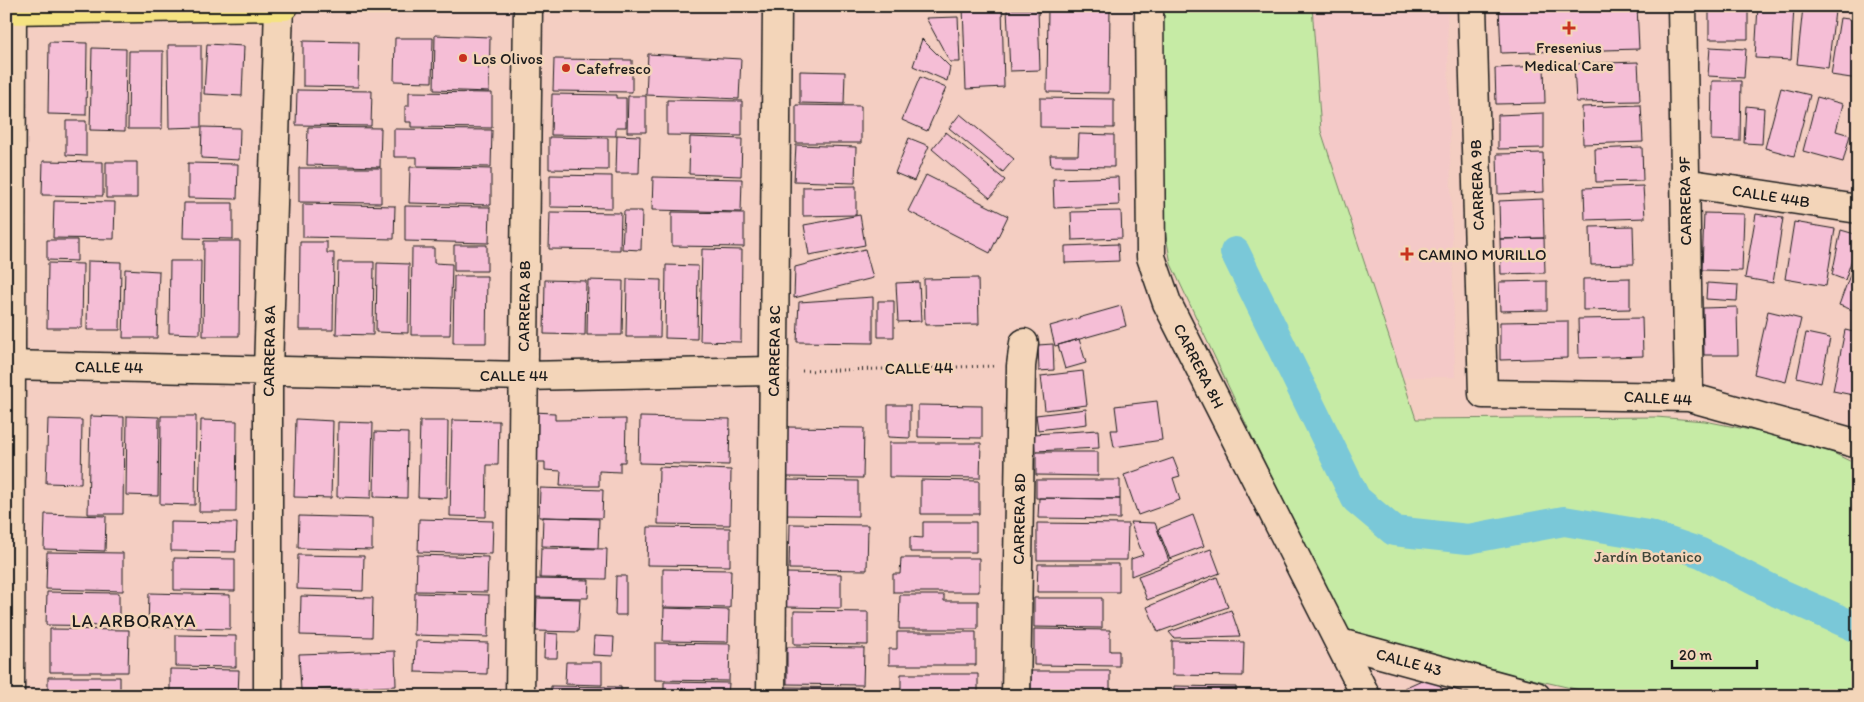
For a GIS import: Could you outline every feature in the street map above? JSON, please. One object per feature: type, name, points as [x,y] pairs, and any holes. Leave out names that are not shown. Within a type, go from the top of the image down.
[{"type":"main road","points":[[10,9],[284,6]]},
{"type":"street","name":"CARRERA 8A","points":[[268,696],[268,371],[279,6]]},
{"type":"street","name":"CARRERA 8B","points":[[520,696],[528,6]]},
{"type":"street","name":"CARRERA 8C","points":[[771,696],[777,6]]},
{"type":"street","name":"CARRERA 8H","points":[[1149,6],[1151,257],[1167,303],[1366,696]]},
{"type":"street","name":"CARRERA 9B","points":[[1472,6],[1483,394]]},
{"type":"street","name":"CARRERA 9F","points":[[1682,6],[1689,397]]},
{"type":"street","points":[[10,9],[8,365],[10,696]]},
{"type":"street","name":"CALLE 44B","points":[[1685,183],[1858,209]]},
{"type":"street","name":"CARRERA 8D","points":[[1016,696],[1022,354]]},
{"type":"street","name":"CALLE 44","points":[[8,365],[524,376],[774,371]]},
{"type":"street","name":"CALLE 44","points":[[1483,394],[1689,397],[1858,444]]},
{"type":"street","name":"CALLE 43","points":[[1340,643],[1536,696]]},
{"type":"path","name":"CALLE 44","points":[[774,371],[1022,354]]},
{"type":"shaded area","name":"CAMINO MURILLO","points":[[1312,6],[1447,6],[1455,377],[1402,377],[1321,131]]},
{"type":"green space","name":"Jardín Botanico","points":[[1159,6],[1312,6],[1321,131],[1416,419],[1656,417],[1705,421],[1821,447],[1858,465],[1858,696],[1606,696],[1352,638],[1255,443],[1171,264],[1164,225]]},
{"type":"building","points":[[1002,6],[1004,87],[966,89],[963,7]]},
{"type":"building","points":[[1048,6],[1110,6],[1109,93],[1047,92]]},
{"type":"building","name":"Fresenius Medical Care","points":[[1499,6],[1637,6],[1639,49],[1501,53]]},
{"type":"building","points":[[1709,6],[1748,6],[1748,39],[1709,39]]},
{"type":"building","points":[[1758,6],[1794,6],[1791,60],[1755,58]]},
{"type":"building","points":[[1803,7],[1835,11],[1828,68],[1797,64]]},
{"type":"building","points":[[1007,9],[1038,9],[1040,70],[1010,71]]},
{"type":"building","points":[[958,17],[960,62],[950,62],[926,18]]},
{"type":"building","points":[[1840,18],[1858,20],[1858,79],[1831,75]]},
{"type":"building","points":[[435,35],[490,37],[489,92],[434,90]]},
{"type":"building","points":[[395,38],[433,38],[432,82],[394,81]]},
{"type":"building","points":[[922,39],[950,67],[947,81],[913,66]]},
{"type":"building","points":[[303,41],[359,42],[358,87],[303,86]]},
{"type":"building","points":[[49,42],[87,43],[86,115],[48,114]]},
{"type":"building","points":[[207,44],[244,46],[242,96],[204,94]]},
{"type":"building","points":[[168,45],[201,45],[201,127],[169,128]]},
{"type":"building","points":[[1710,47],[1746,49],[1744,78],[1708,76]]},
{"type":"building","points":[[92,48],[126,49],[125,131],[90,130]]},
{"type":"building","points":[[129,51],[163,51],[162,129],[128,129]]},
{"type":"building","points":[[648,54],[741,59],[739,99],[646,95]]},
{"type":"building","points":[[554,59],[632,60],[632,92],[553,91]]},
{"type":"building","points":[[1638,62],[1640,101],[1576,102],[1574,64]]},
{"type":"building","points":[[1544,66],[1545,103],[1496,104],[1495,68]]},
{"type":"building","points":[[800,71],[845,72],[844,104],[800,103]]},
{"type":"building","points":[[920,77],[946,88],[927,131],[902,120]]},
{"type":"building","points":[[1712,81],[1741,81],[1740,141],[1711,140]]},
{"type":"building","points":[[1781,88],[1810,95],[1794,156],[1765,148]]},
{"type":"building","points":[[297,90],[372,91],[371,126],[296,125]]},
{"type":"building","points":[[409,92],[492,93],[492,128],[411,127],[411,122],[405,122],[405,106],[409,106]]},
{"type":"building","points":[[552,94],[616,95],[616,98],[626,98],[626,127],[616,127],[616,136],[551,135]]},
{"type":"building","points":[[628,96],[646,96],[646,132],[627,132]]},
{"type":"building","points":[[1817,97],[1843,104],[1836,131],[1850,135],[1843,162],[1803,151]]},
{"type":"building","points":[[1040,98],[1114,99],[1114,128],[1040,127]]},
{"type":"building","points":[[667,100],[742,101],[742,136],[667,135]]},
{"type":"building","points":[[796,105],[861,106],[861,143],[796,143]]},
{"type":"building","points":[[1641,105],[1643,142],[1583,144],[1582,107]]},
{"type":"building","points":[[1746,106],[1764,108],[1762,144],[1744,143]]},
{"type":"building","points":[[1544,113],[1544,148],[1498,149],[1498,115]]},
{"type":"building","points":[[960,114],[1014,159],[1003,172],[949,128]]},
{"type":"building","points":[[66,121],[86,121],[86,156],[66,155]]},
{"type":"building","points":[[202,127],[240,128],[239,160],[201,158]]},
{"type":"building","points":[[308,127],[381,128],[380,167],[307,165]]},
{"type":"building","points":[[394,129],[492,130],[491,167],[417,166],[417,157],[394,157]]},
{"type":"building","points":[[946,132],[1005,180],[990,198],[932,149]]},
{"type":"building","points":[[1079,134],[1114,135],[1114,167],[1051,166],[1050,155],[1078,155]]},
{"type":"building","points":[[617,135],[640,136],[639,173],[616,173]]},
{"type":"building","points":[[549,137],[608,138],[608,170],[549,169]]},
{"type":"building","points":[[690,137],[742,139],[741,176],[689,174]]},
{"type":"building","points":[[909,138],[929,146],[914,181],[895,173]]},
{"type":"building","points":[[796,145],[856,147],[855,183],[794,181]]},
{"type":"building","points":[[1642,147],[1643,181],[1596,182],[1595,149]]},
{"type":"building","points":[[1543,153],[1544,192],[1498,194],[1497,154]]},
{"type":"building","points":[[43,161],[103,162],[103,196],[42,195]]},
{"type":"building","points":[[106,162],[137,162],[137,198],[106,198]]},
{"type":"building","points":[[188,163],[238,164],[237,199],[188,198]]},
{"type":"building","points":[[410,167],[491,169],[491,205],[409,203]]},
{"type":"building","points":[[299,168],[381,168],[381,203],[299,202]]},
{"type":"building","points":[[550,175],[612,176],[612,208],[550,207]]},
{"type":"building","points":[[926,175],[1008,216],[990,253],[908,211]]},
{"type":"building","points":[[653,177],[742,179],[741,212],[652,210]]},
{"type":"building","points":[[1118,177],[1119,205],[1054,208],[1053,179]]},
{"type":"building","points":[[856,186],[856,215],[803,216],[803,187]]},
{"type":"building","points":[[1643,186],[1645,218],[1585,220],[1584,188]]},
{"type":"building","points":[[1543,199],[1544,238],[1500,239],[1499,201]]},
{"type":"building","points":[[54,201],[115,202],[114,239],[53,238]]},
{"type":"building","points":[[184,203],[233,203],[233,239],[183,238]]},
{"type":"building","points":[[303,204],[395,206],[394,239],[303,237]]},
{"type":"building","points":[[405,206],[490,207],[489,243],[405,241]]},
{"type":"building","points":[[624,211],[642,211],[641,250],[622,249]]},
{"type":"building","points":[[1121,211],[1122,238],[1072,240],[1071,212]]},
{"type":"building","points":[[550,212],[621,213],[620,250],[549,249]]},
{"type":"building","points":[[672,212],[744,213],[744,247],[672,246]]},
{"type":"building","points":[[1704,213],[1744,214],[1742,271],[1702,270]]},
{"type":"building","points":[[1756,214],[1783,218],[1773,283],[1745,278]]},
{"type":"building","points":[[860,215],[865,245],[809,255],[804,225]]},
{"type":"building","points":[[1794,222],[1835,229],[1826,286],[1785,279]]},
{"type":"building","points":[[1633,226],[1634,264],[1591,265],[1590,227]]},
{"type":"building","points":[[1841,230],[1858,235],[1858,241],[1845,280],[1832,275]]},
{"type":"building","points":[[1544,238],[1545,273],[1501,274],[1500,239]]},
{"type":"building","points":[[47,240],[77,240],[77,261],[47,260]]},
{"type":"building","points":[[204,241],[240,241],[239,336],[203,336]]},
{"type":"building","points":[[300,242],[327,242],[327,253],[334,253],[333,330],[299,330]]},
{"type":"building","points":[[1118,244],[1119,261],[1065,263],[1065,246]]},
{"type":"building","points":[[454,245],[487,245],[487,271],[454,271]]},
{"type":"building","points":[[412,248],[434,248],[434,263],[452,264],[450,335],[411,335]]},
{"type":"building","points":[[702,249],[742,250],[741,342],[700,341]]},
{"type":"building","points":[[865,249],[873,278],[794,298],[795,267]]},
{"type":"building","points":[[1858,253],[1858,312],[1839,305]]},
{"type":"building","points":[[88,261],[121,262],[120,330],[87,330]]},
{"type":"building","points":[[170,261],[201,261],[200,334],[169,333]]},
{"type":"building","points":[[338,262],[374,262],[373,335],[336,334]]},
{"type":"building","points":[[48,263],[83,264],[82,328],[47,328]]},
{"type":"building","points":[[377,263],[409,264],[408,333],[376,332]]},
{"type":"building","points":[[666,265],[698,266],[697,339],[665,338]]},
{"type":"building","points":[[125,269],[159,271],[157,338],[123,338]]},
{"type":"building","points":[[454,276],[487,276],[486,343],[453,343]]},
{"type":"building","points":[[978,278],[979,324],[925,325],[924,279]]},
{"type":"building","points":[[1630,278],[1630,309],[1583,310],[1583,279]]},
{"type":"building","points":[[627,279],[661,280],[660,337],[626,337]]},
{"type":"building","points":[[545,280],[586,281],[585,335],[544,334]]},
{"type":"building","points":[[588,280],[623,281],[622,335],[587,335]]},
{"type":"building","points":[[1547,281],[1547,310],[1500,311],[1499,282]]},
{"type":"building","points":[[919,282],[921,321],[898,322],[896,283]]},
{"type":"building","points":[[1707,283],[1738,285],[1737,301],[1706,299]]},
{"type":"building","points":[[873,297],[873,343],[797,342],[799,302]]},
{"type":"building","points":[[878,301],[894,301],[894,337],[878,337]]},
{"type":"building","points":[[1121,306],[1126,326],[1055,346],[1050,326]]},
{"type":"building","points":[[1737,307],[1738,355],[1704,355],[1703,308]]},
{"type":"building","points":[[1768,311],[1801,319],[1786,382],[1754,374]]},
{"type":"building","points":[[1642,318],[1643,356],[1579,358],[1578,319]]},
{"type":"building","points":[[1568,321],[1568,358],[1500,360],[1500,322]]},
{"type":"building","points":[[1845,330],[1858,333],[1858,396],[1833,391]]},
{"type":"building","points":[[1806,333],[1830,338],[1821,383],[1797,377]]},
{"type":"building","points":[[1079,339],[1086,363],[1065,369],[1058,345]]},
{"type":"building","points":[[1053,344],[1054,370],[1039,371],[1038,345]]},
{"type":"building","points":[[1083,371],[1087,405],[1045,410],[1041,376]]},
{"type":"building","points":[[1157,401],[1162,440],[1114,447],[1111,430],[1118,430],[1115,406]]},
{"type":"building","points":[[888,405],[910,405],[910,438],[888,437]]},
{"type":"building","points":[[918,405],[982,406],[982,438],[918,437]]},
{"type":"building","points":[[1086,409],[1087,424],[1038,430],[1036,415]]},
{"type":"building","points":[[532,412],[555,413],[555,420],[626,419],[625,462],[620,462],[620,472],[599,471],[599,486],[560,486],[561,471],[545,470],[545,462],[531,462]]},
{"type":"building","points":[[90,416],[124,417],[123,514],[88,514]]},
{"type":"building","points":[[127,416],[159,417],[158,496],[126,495]]},
{"type":"building","points":[[161,416],[196,416],[195,505],[160,504]]},
{"type":"building","points":[[640,417],[730,419],[729,465],[639,463]]},
{"type":"building","points":[[48,419],[82,420],[81,484],[46,483]]},
{"type":"building","points":[[296,419],[333,421],[331,498],[294,497]]},
{"type":"building","points":[[201,420],[237,421],[236,512],[199,512]]},
{"type":"building","points":[[452,420],[499,421],[498,465],[487,465],[486,517],[450,516]]},
{"type":"building","points":[[420,421],[448,421],[447,498],[418,497]]},
{"type":"building","points":[[338,422],[373,423],[371,498],[337,497]]},
{"type":"building","points":[[787,427],[864,428],[863,478],[787,477]]},
{"type":"building","points":[[1098,430],[1099,448],[1035,451],[1034,434]]},
{"type":"building","points":[[375,432],[408,433],[407,498],[374,497]]},
{"type":"building","points":[[889,443],[981,443],[980,478],[889,477]]},
{"type":"building","points":[[1036,452],[1098,452],[1098,476],[1036,475]]},
{"type":"building","points":[[1173,458],[1180,476],[1173,478],[1180,500],[1138,515],[1124,475]]},
{"type":"building","points":[[659,467],[731,470],[730,525],[658,524]]},
{"type":"building","points":[[786,480],[858,481],[858,516],[785,515]]},
{"type":"building","points":[[921,480],[979,481],[979,514],[921,514]]},
{"type":"building","points":[[1036,480],[1120,480],[1120,499],[1036,498]]},
{"type":"building","points":[[540,488],[603,490],[602,518],[539,517]]},
{"type":"building","points":[[1039,498],[1120,499],[1120,519],[1038,518]]},
{"type":"building","points":[[45,514],[106,516],[105,551],[44,549]]},
{"type":"building","points":[[1193,515],[1204,546],[1170,559],[1158,529]]},
{"type":"building","points":[[299,516],[372,518],[372,550],[298,548]]},
{"type":"building","points":[[543,517],[599,519],[598,548],[542,546]]},
{"type":"building","points":[[419,519],[493,521],[492,554],[418,552]]},
{"type":"building","points":[[171,522],[237,523],[236,552],[171,551]]},
{"type":"building","points":[[923,522],[976,522],[976,552],[910,552],[910,537],[923,538]]},
{"type":"building","points":[[1130,522],[1155,523],[1169,561],[1131,576],[1131,559],[1143,555]]},
{"type":"building","points":[[1037,523],[1128,524],[1127,560],[1037,560]]},
{"type":"building","points":[[790,524],[868,525],[867,570],[789,569]]},
{"type":"building","points":[[648,527],[730,528],[730,566],[647,565]]},
{"type":"building","points":[[541,548],[607,549],[606,579],[540,578]]},
{"type":"building","points":[[1211,549],[1220,573],[1147,600],[1138,576]]},
{"type":"building","points":[[47,552],[123,553],[123,591],[46,589]]},
{"type":"building","points":[[298,555],[364,556],[363,591],[297,589]]},
{"type":"building","points":[[417,555],[488,557],[487,592],[416,591]]},
{"type":"building","points":[[174,558],[235,559],[235,591],[174,590]]},
{"type":"building","points":[[901,558],[979,558],[979,592],[893,592],[893,574],[900,574]]},
{"type":"building","points":[[1038,564],[1119,564],[1119,592],[1037,592]]},
{"type":"building","points":[[663,569],[731,570],[730,608],[663,607]]},
{"type":"building","points":[[786,573],[841,574],[841,608],[785,607]]},
{"type":"building","points":[[616,576],[626,576],[626,615],[615,615]]},
{"type":"building","points":[[1217,577],[1228,607],[1158,632],[1147,607]]},
{"type":"building","points":[[534,579],[589,580],[588,598],[533,597]]},
{"type":"building","points":[[47,592],[119,593],[119,626],[46,625]]},
{"type":"building","points":[[149,593],[230,595],[230,629],[148,627]]},
{"type":"building","points":[[415,593],[489,595],[488,637],[414,635]]},
{"type":"building","points":[[900,595],[944,595],[944,601],[978,601],[978,629],[899,629]]},
{"type":"building","points":[[301,596],[373,598],[372,637],[300,635]]},
{"type":"building","points":[[537,598],[580,599],[578,632],[536,631]]},
{"type":"building","points":[[1034,598],[1102,598],[1102,628],[1034,627]]},
{"type":"building","points":[[664,608],[729,610],[728,642],[663,641]]},
{"type":"building","points":[[1231,610],[1240,636],[1174,638],[1169,632]]},
{"type":"building","points":[[794,611],[868,612],[868,645],[794,644]]},
{"type":"building","points":[[50,629],[129,630],[128,672],[50,672]]},
{"type":"building","points":[[1034,629],[1110,630],[1110,651],[1119,651],[1119,666],[1034,665]]},
{"type":"building","points":[[897,632],[976,632],[976,665],[889,665],[889,649],[897,649]]},
{"type":"building","points":[[545,633],[558,634],[557,658],[544,658]]},
{"type":"building","points":[[176,635],[236,636],[236,667],[176,666]]},
{"type":"building","points":[[594,636],[614,637],[613,656],[593,655]]},
{"type":"building","points":[[416,641],[488,643],[487,674],[415,672]]},
{"type":"building","points":[[1172,641],[1244,642],[1243,676],[1172,675]]},
{"type":"building","points":[[655,643],[730,644],[729,681],[655,680]]},
{"type":"building","points":[[787,647],[864,648],[863,685],[787,684]]},
{"type":"building","points":[[395,651],[396,686],[301,690],[299,654]]},
{"type":"building","points":[[566,662],[602,662],[602,685],[565,684]]},
{"type":"building","points":[[170,669],[239,670],[238,696],[170,696]]},
{"type":"building","points":[[1031,671],[1110,671],[1110,696],[1031,696]]},
{"type":"building","points":[[901,674],[978,674],[978,696],[901,696]]},
{"type":"building","points":[[1435,674],[1445,696],[1407,696],[1404,688]]},
{"type":"building","points":[[48,677],[120,677],[120,693],[99,693],[99,696],[48,696]]},
{"type":"building","points":[[664,682],[729,683],[728,696],[664,696]]},
{"type":"building","points":[[551,686],[621,687],[621,696],[551,696]]},
{"type":"building","points":[[1174,686],[1236,687],[1236,696],[1174,696]]},
{"type":"building","points":[[782,687],[858,688],[858,696],[782,696]]},
{"type":"building","points":[[378,689],[379,696],[300,696],[300,694]]},
{"type":"waterway","points":[[1235,252],[1356,499],[1394,531],[1468,539],[1564,521],[1648,535],[1701,553],[1777,592],[1858,628]]},
{"type":"place","name":"Fresenius Medical Care","points":[[1569,28]]},
{"type":"place","name":"Los Olivos","points":[[463,58]]},
{"type":"place","name":"Cafefresco","points":[[566,68]]},
{"type":"place","name":"CAMINO MURILLO","points":[[1407,254]]},
{"type":"district","name":"LA ARBORAYA","points":[[134,621]]}]
